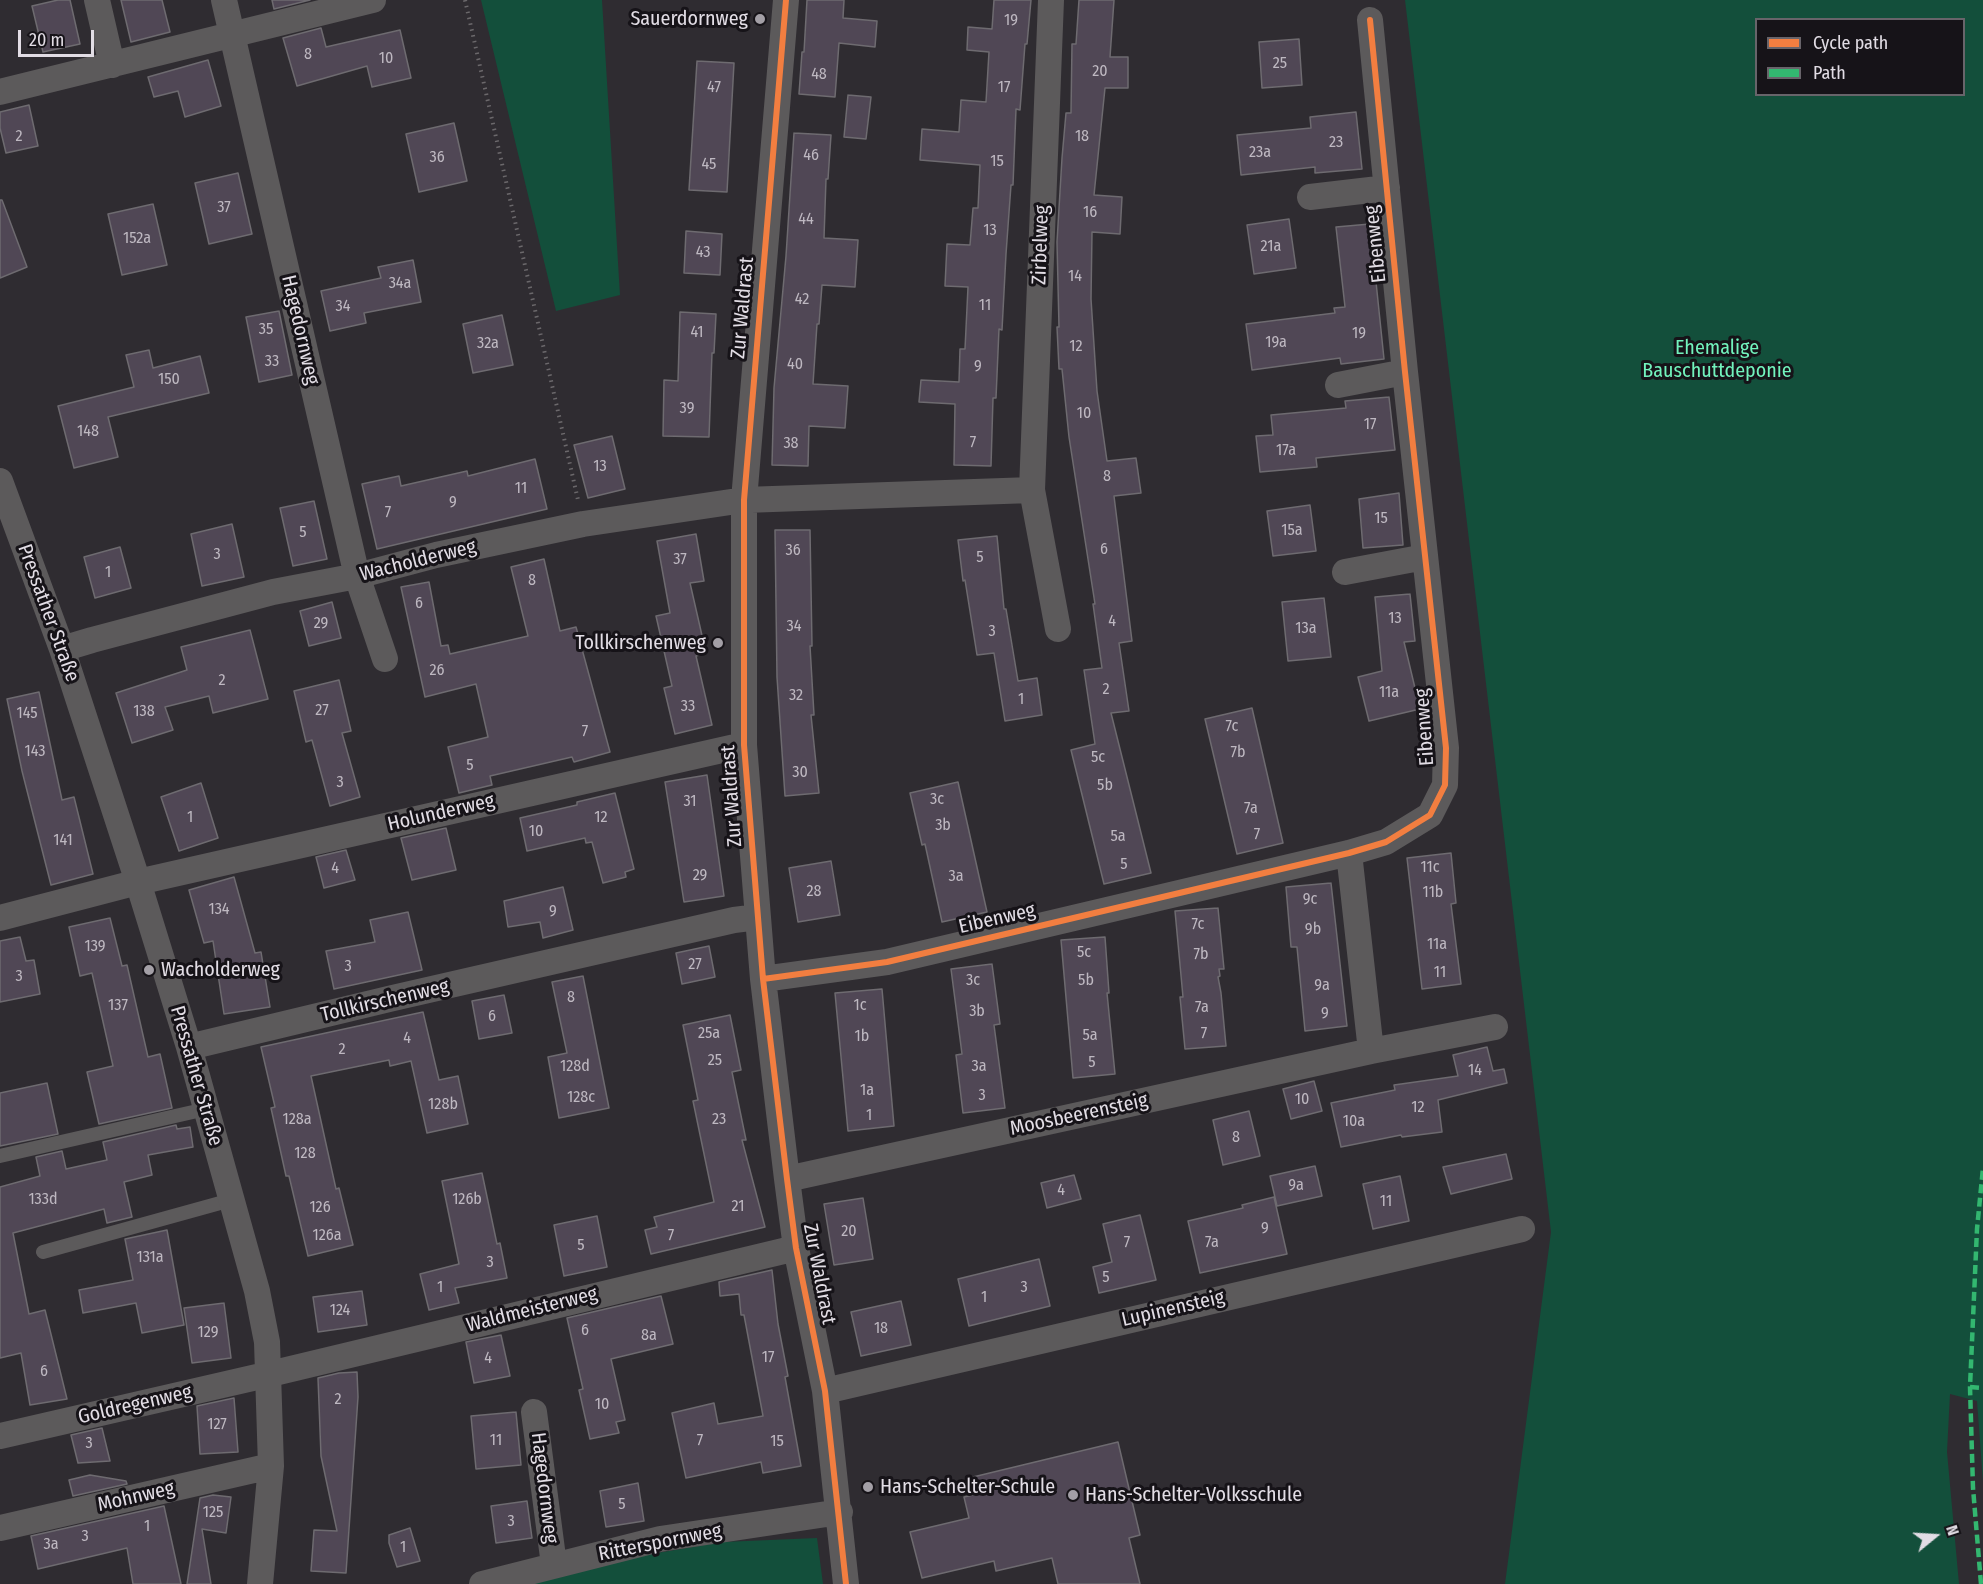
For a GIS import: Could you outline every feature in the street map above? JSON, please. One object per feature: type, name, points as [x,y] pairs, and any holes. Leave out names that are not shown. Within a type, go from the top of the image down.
[{"type":"street","points":[[97,0],[112,65]]},
{"type":"street","name":"Hagedornweg","points":[[224,0],[357,576],[385,659]]},
{"type":"street","points":[[0,93],[374,0]]},
{"type":"street","name":"Zur Waldrast","points":[[786,0],[744,500],[744,745],[764,979],[795,1248],[825,1391],[840,1512],[846,1584]]},
{"type":"street","name":"Zirbelweg","points":[[1051,0],[1032,490],[1058,629]]},
{"type":"street","name":"Eibenweg","points":[[764,979],[887,962],[1349,853],[1386,842],[1414,827],[1430,815],[1444,786],[1446,748],[1370,20]]},
{"type":"street","name":"Eibenweg","points":[[1310,197],[1387,188]]},
{"type":"street","points":[[1338,385],[1405,372]]},
{"type":"street","name":"Pressather Straße","points":[[0,481],[4,508],[62,649],[138,882],[189,1047],[259,1302],[267,1342],[270,1374],[271,1466],[260,1584]]},
{"type":"street","points":[[744,500],[1032,490]]},
{"type":"street","name":"Wacholderweg","points":[[62,649],[273,592],[357,576],[436,555],[583,524],[744,500]]},
{"type":"street","points":[[1345,572],[1425,557]]},
{"type":"street","name":"Holunderweg","points":[[0,918],[138,882],[744,745]]},
{"type":"street","points":[[1349,853],[1371,1051]]},
{"type":"street","name":"Tollkirschenweg","points":[[189,1047],[734,920],[758,917]]},
{"type":"street","name":"Moosbeerensteig","points":[[787,1179],[1371,1051],[1495,1027]]},
{"type":"street","name":"Lupinensteig","points":[[825,1391],[1522,1229]]},
{"type":"street","name":"Waldmeisterweg","points":[[270,1374],[795,1248]]},
{"type":"street","name":"Goldregenweg","points":[[0,1436],[270,1374]]},
{"type":"street","name":"Hagedornweg","points":[[534,1412],[554,1565]]},
{"type":"street","name":"Mohnweg","points":[[0,1528],[271,1466]]},
{"type":"street","name":"Ritterspornweg","points":[[482,1584],[660,1539],[840,1512]]},
{"type":"lane","points":[[0,1156],[206,1109]]},
{"type":"lane","points":[[43,1252],[231,1200]]},
{"type":"path","points":[[465,0],[583,524]]},
{"type":"green space","points":[[481,0],[602,0],[620,295],[556,311]]},
{"type":"green space","name":"Ehemalige Bauschuttdeponie","points":[[1405,0],[1983,0],[1983,1482],[1977,1401],[1950,1394],[1947,1452],[1959,1584],[1505,1584],[1551,1232]]},
{"type":"green space","points":[[817,1538],[823,1584],[528,1584],[633,1557],[723,1542]]},
{"type":"building","points":[[58,0],[70,0],[80,44],[43,52],[32,6]]},
{"type":"building","points":[[121,0],[162,0],[170,32],[131,42]]},
{"type":"building","points":[[272,0],[310,0],[274,9]]},
{"type":"building","points":[[807,0],[844,0],[843,18],[877,21],[875,47],[839,43],[835,97],[799,94]]},
{"type":"building","points":[[994,0],[1031,0],[1020,110],[1016,109],[1013,185],[1011,185],[1002,330],[999,329],[996,398],[993,398],[991,466],[954,465],[955,404],[919,402],[921,380],[959,382],[960,349],[965,349],[968,287],[945,286],[947,244],[970,245],[973,208],[978,208],[980,165],[920,160],[922,129],[959,132],[961,100],[986,102],[989,52],[967,50],[968,27],[992,29]]},
{"type":"building","points":[[1079,0],[1114,0],[1110,57],[1128,57],[1128,88],[1105,88],[1094,195],[1122,197],[1120,234],[1092,232],[1091,299],[1097,391],[1107,461],[1136,458],[1141,493],[1114,496],[1132,641],[1119,643],[1129,711],[1111,713],[1151,873],[1104,884],[1071,750],[1095,744],[1084,670],[1102,668],[1093,604],[1095,604],[1069,437],[1062,369],[1059,369],[1057,327],[1059,327],[1057,242],[1062,158],[1066,113],[1071,113],[1072,44],[1076,44]]},
{"type":"building","points":[[321,28],[326,47],[400,30],[411,78],[372,87],[367,66],[297,86],[283,38]]},
{"type":"building","points":[[1299,39],[1302,85],[1262,88],[1259,42]]},
{"type":"building","points":[[208,60],[221,106],[185,117],[178,91],[154,97],[148,77]]},
{"type":"building","points":[[697,61],[734,63],[727,192],[689,190]]},
{"type":"building","points":[[848,95],[871,97],[866,139],[844,137]]},
{"type":"building","points":[[29,105],[38,146],[6,153],[0,128],[0,112]]},
{"type":"building","points":[[1356,112],[1362,169],[1315,173],[1315,167],[1241,175],[1237,135],[1311,128],[1310,117]]},
{"type":"building","points":[[454,123],[467,181],[419,192],[406,134]]},
{"type":"building","points":[[794,133],[831,135],[828,179],[826,179],[824,238],[858,240],[855,287],[822,285],[819,324],[817,324],[813,384],[848,386],[845,428],[809,426],[808,466],[772,465],[774,388]]},
{"type":"building","points":[[238,173],[252,234],[209,244],[195,183]]},
{"type":"building","points":[[0,200],[2,200],[27,267],[0,278]]},
{"type":"building","points":[[153,204],[167,265],[122,275],[108,214]]},
{"type":"building","points":[[1289,219],[1296,268],[1254,274],[1247,225]]},
{"type":"building","points":[[1370,224],[1384,359],[1341,364],[1340,358],[1252,370],[1246,324],[1335,313],[1334,308],[1345,307],[1336,227]]},
{"type":"building","points":[[686,231],[722,234],[720,275],[684,273]]},
{"type":"building","points":[[413,260],[421,302],[364,313],[366,323],[330,331],[321,291],[381,278],[378,267]]},
{"type":"building","points":[[279,311],[292,375],[259,382],[246,317]]},
{"type":"building","points":[[680,312],[716,314],[709,437],[663,436],[664,380],[678,381]]},
{"type":"building","points":[[502,315],[513,365],[473,373],[463,324]]},
{"type":"building","points":[[149,350],[153,368],[200,356],[209,393],[108,417],[118,457],[74,468],[58,406],[134,387],[126,355]]},
{"type":"building","points":[[1389,397],[1395,450],[1316,458],[1317,467],[1260,472],[1256,436],[1273,435],[1271,415],[1346,408],[1345,401]]},
{"type":"building","points":[[612,436],[625,489],[588,498],[574,445]]},
{"type":"building","points":[[535,459],[547,509],[377,549],[362,484],[399,476],[401,486],[467,471],[468,476]]},
{"type":"building","points":[[1399,493],[1403,545],[1363,548],[1359,499]]},
{"type":"building","points":[[314,501],[327,559],[293,566],[280,508]]},
{"type":"building","points":[[1310,505],[1316,551],[1273,556],[1267,511]]},
{"type":"building","points":[[232,524],[244,577],[202,586],[191,534]]},
{"type":"building","points":[[775,530],[810,530],[812,646],[810,646],[814,715],[811,715],[819,793],[785,796],[777,677]]},
{"type":"building","points":[[696,534],[704,581],[690,583],[706,653],[696,656],[712,725],[675,734],[664,688],[672,686],[656,616],[670,613],[657,541]]},
{"type":"building","points":[[997,536],[1004,609],[1006,609],[1018,681],[1037,678],[1042,715],[1005,721],[994,653],[977,655],[958,540]]},
{"type":"building","points":[[120,547],[131,588],[95,598],[84,557]]},
{"type":"building","points":[[544,559],[560,631],[576,627],[610,752],[574,762],[572,757],[490,776],[492,785],[459,793],[448,747],[488,737],[476,684],[425,697],[401,587],[429,582],[441,646],[448,645],[450,654],[528,636],[511,567]]},
{"type":"building","points":[[1410,594],[1415,641],[1404,642],[1420,709],[1369,721],[1358,677],[1382,671],[1375,597]]},
{"type":"building","points":[[1324,598],[1331,657],[1288,661],[1282,602]]},
{"type":"building","points":[[332,602],[341,638],[309,646],[300,611]]},
{"type":"building","points":[[250,630],[268,699],[213,713],[209,696],[165,707],[173,730],[132,743],[116,693],[187,670],[181,647]]},
{"type":"building","points":[[339,680],[351,731],[342,733],[360,797],[330,806],[312,740],[306,742],[294,691]]},
{"type":"building","points":[[39,692],[62,800],[74,797],[93,874],[51,885],[22,771],[7,699]]},
{"type":"building","points":[[1252,708],[1283,843],[1237,854],[1205,719]]},
{"type":"building","points":[[707,775],[724,896],[684,902],[665,782]]},
{"type":"building","points":[[958,782],[987,912],[942,922],[925,844],[922,845],[910,793]]},
{"type":"building","points":[[201,783],[218,838],[179,851],[161,797]]},
{"type":"building","points":[[615,793],[634,869],[625,872],[626,877],[603,883],[592,842],[586,843],[585,838],[527,851],[520,818],[577,805],[577,802]]},
{"type":"building","points":[[446,828],[456,870],[412,880],[401,838]]},
{"type":"building","points":[[346,850],[355,880],[324,888],[316,857]]},
{"type":"building","points":[[1451,853],[1456,903],[1451,904],[1461,984],[1422,989],[1407,858]]},
{"type":"building","points":[[831,861],[840,915],[798,922],[789,868]]},
{"type":"building","points":[[234,877],[255,953],[261,952],[270,1007],[224,1014],[213,941],[204,943],[189,890]]},
{"type":"building","points":[[1331,883],[1347,1026],[1305,1031],[1297,947],[1291,947],[1286,887]]},
{"type":"building","points":[[563,887],[573,930],[543,938],[540,922],[508,927],[504,901]]},
{"type":"building","points":[[1218,908],[1224,969],[1219,969],[1220,976],[1218,977],[1226,1046],[1185,1049],[1175,911]]},
{"type":"building","points":[[408,912],[422,970],[334,989],[326,951],[375,942],[370,920]]},
{"type":"building","points":[[110,918],[122,966],[127,965],[148,1057],[160,1054],[172,1108],[99,1124],[87,1072],[113,1066],[92,973],[80,976],[69,927]]},
{"type":"building","points":[[20,937],[26,961],[34,960],[40,994],[0,1002],[0,941]]},
{"type":"building","points":[[1105,937],[1109,993],[1107,993],[1115,1074],[1073,1078],[1061,940]]},
{"type":"building","points":[[709,946],[715,977],[682,984],[676,953]]},
{"type":"building","points":[[992,964],[1000,1024],[994,1025],[1005,1108],[963,1113],[956,1055],[962,1054],[951,969]]},
{"type":"building","points":[[583,976],[609,1108],[559,1118],[548,1057],[567,1053],[552,982]]},
{"type":"building","points":[[882,989],[894,1126],[848,1131],[835,993]]},
{"type":"building","points":[[504,995],[512,1033],[479,1039],[472,1001]]},
{"type":"building","points":[[423,1012],[439,1080],[458,1076],[468,1124],[427,1133],[411,1061],[390,1066],[389,1060],[311,1076],[336,1189],[339,1188],[353,1245],[308,1256],[289,1176],[286,1176],[271,1108],[275,1107],[261,1047]]},
{"type":"building","points":[[730,1015],[741,1070],[732,1072],[746,1140],[742,1140],[765,1227],[651,1254],[645,1230],[657,1227],[654,1217],[714,1202],[693,1101],[698,1100],[683,1025]]},
{"type":"building","points":[[1487,1047],[1493,1071],[1504,1069],[1507,1083],[1438,1100],[1442,1132],[1402,1137],[1401,1135],[1341,1147],[1331,1103],[1395,1090],[1394,1085],[1458,1076],[1453,1055]]},
{"type":"building","points":[[1314,1081],[1322,1111],[1291,1119],[1283,1089]]},
{"type":"building","points":[[47,1083],[58,1134],[0,1146],[0,1093]]},
{"type":"building","points":[[1249,1111],[1260,1156],[1223,1165],[1213,1120]]},
{"type":"building","points":[[176,1125],[177,1129],[190,1127],[193,1147],[148,1155],[152,1175],[124,1182],[132,1217],[107,1223],[104,1209],[13,1233],[29,1314],[45,1310],[67,1399],[30,1405],[21,1353],[0,1358],[0,1187],[40,1176],[36,1157],[62,1151],[66,1169],[107,1160],[103,1142]]},
{"type":"building","points":[[1506,1154],[1512,1179],[1451,1194],[1443,1167]]},
{"type":"building","points":[[1315,1166],[1322,1196],[1277,1206],[1270,1176]]},
{"type":"building","points":[[482,1173],[497,1244],[500,1243],[507,1278],[455,1288],[459,1303],[429,1310],[420,1274],[459,1264],[442,1181]]},
{"type":"building","points":[[1074,1175],[1081,1199],[1047,1208],[1041,1183]]},
{"type":"building","points":[[1400,1176],[1409,1221],[1373,1229],[1363,1184]]},
{"type":"building","points":[[1274,1197],[1287,1254],[1200,1273],[1188,1221],[1243,1208],[1242,1205]]},
{"type":"building","points":[[863,1198],[873,1259],[834,1265],[824,1204]]},
{"type":"building","points":[[1140,1215],[1156,1280],[1099,1293],[1093,1267],[1112,1262],[1103,1224]]},
{"type":"building","points":[[597,1216],[607,1267],[564,1276],[554,1225]]},
{"type":"building","points":[[167,1230],[184,1325],[142,1333],[136,1303],[83,1313],[79,1290],[133,1280],[125,1239]]},
{"type":"building","points":[[1039,1259],[1050,1306],[969,1326],[958,1279]]},
{"type":"building","points":[[772,1270],[778,1324],[788,1376],[785,1377],[801,1466],[763,1473],[761,1462],[686,1478],[672,1413],[714,1403],[718,1424],[763,1416],[744,1315],[741,1315],[739,1294],[720,1296],[719,1282]]},
{"type":"building","points":[[362,1291],[367,1325],[318,1332],[313,1297]]},
{"type":"building","points":[[661,1296],[673,1344],[611,1359],[625,1420],[616,1422],[619,1433],[590,1439],[579,1390],[583,1389],[567,1318]]},
{"type":"building","points":[[901,1301],[911,1345],[861,1356],[851,1312]]},
{"type":"building","points":[[224,1303],[231,1358],[192,1363],[184,1308]]},
{"type":"building","points":[[501,1335],[510,1376],[474,1383],[466,1342]]},
{"type":"building","points":[[357,1372],[358,1397],[346,1573],[311,1571],[314,1530],[337,1531],[321,1456],[318,1378]]},
{"type":"building","points":[[234,1398],[238,1452],[200,1454],[197,1406]]},
{"type":"building","points":[[516,1412],[521,1465],[476,1469],[471,1416]]},
{"type":"building","points":[[102,1428],[110,1461],[78,1463],[71,1435]]},
{"type":"building","points":[[1118,1442],[1140,1535],[1129,1538],[1140,1584],[1058,1584],[1052,1558],[996,1571],[994,1561],[922,1578],[910,1532],[969,1518],[964,1497],[977,1494],[973,1477]]},
{"type":"building","points":[[90,1475],[126,1481],[127,1484],[73,1496],[69,1480]]},
{"type":"building","points":[[638,1483],[644,1521],[606,1527],[600,1491]]},
{"type":"building","points":[[213,1495],[231,1497],[226,1533],[202,1529],[211,1584],[187,1584],[200,1498]]},
{"type":"building","points":[[527,1501],[532,1538],[496,1543],[491,1506]]},
{"type":"building","points":[[164,1506],[181,1584],[133,1584],[127,1548],[38,1569],[31,1536]]},
{"type":"building","points":[[410,1528],[420,1561],[397,1567],[389,1543],[389,1535]]},
{"type":"marked path","points":[[1981,1584],[1973,1488],[1970,1387],[1977,1229],[1983,1168]]},
{"type":"marked path","points":[[1970,1387],[1983,1388]]},
{"type":"cycle path","points":[[786,0],[744,500],[744,745],[763,979],[787,1179],[796,1248],[825,1391],[846,1584]]},
{"type":"cycle path","points":[[763,979],[887,962],[1349,853],[1386,842],[1430,815],[1445,785],[1446,748],[1370,20]]},
{"type":"place","name":"Sauerdornweg","points":[[760,19]]},
{"type":"place","name":"Tollkirschenweg","points":[[718,643]]},
{"type":"place","name":"Wacholderweg","points":[[149,970]]},
{"type":"place","name":"Hans-Schelter-Schule","points":[[868,1487]]},
{"type":"place","name":"Hans-Schelter-Volksschule","points":[[1073,1495]]}]
